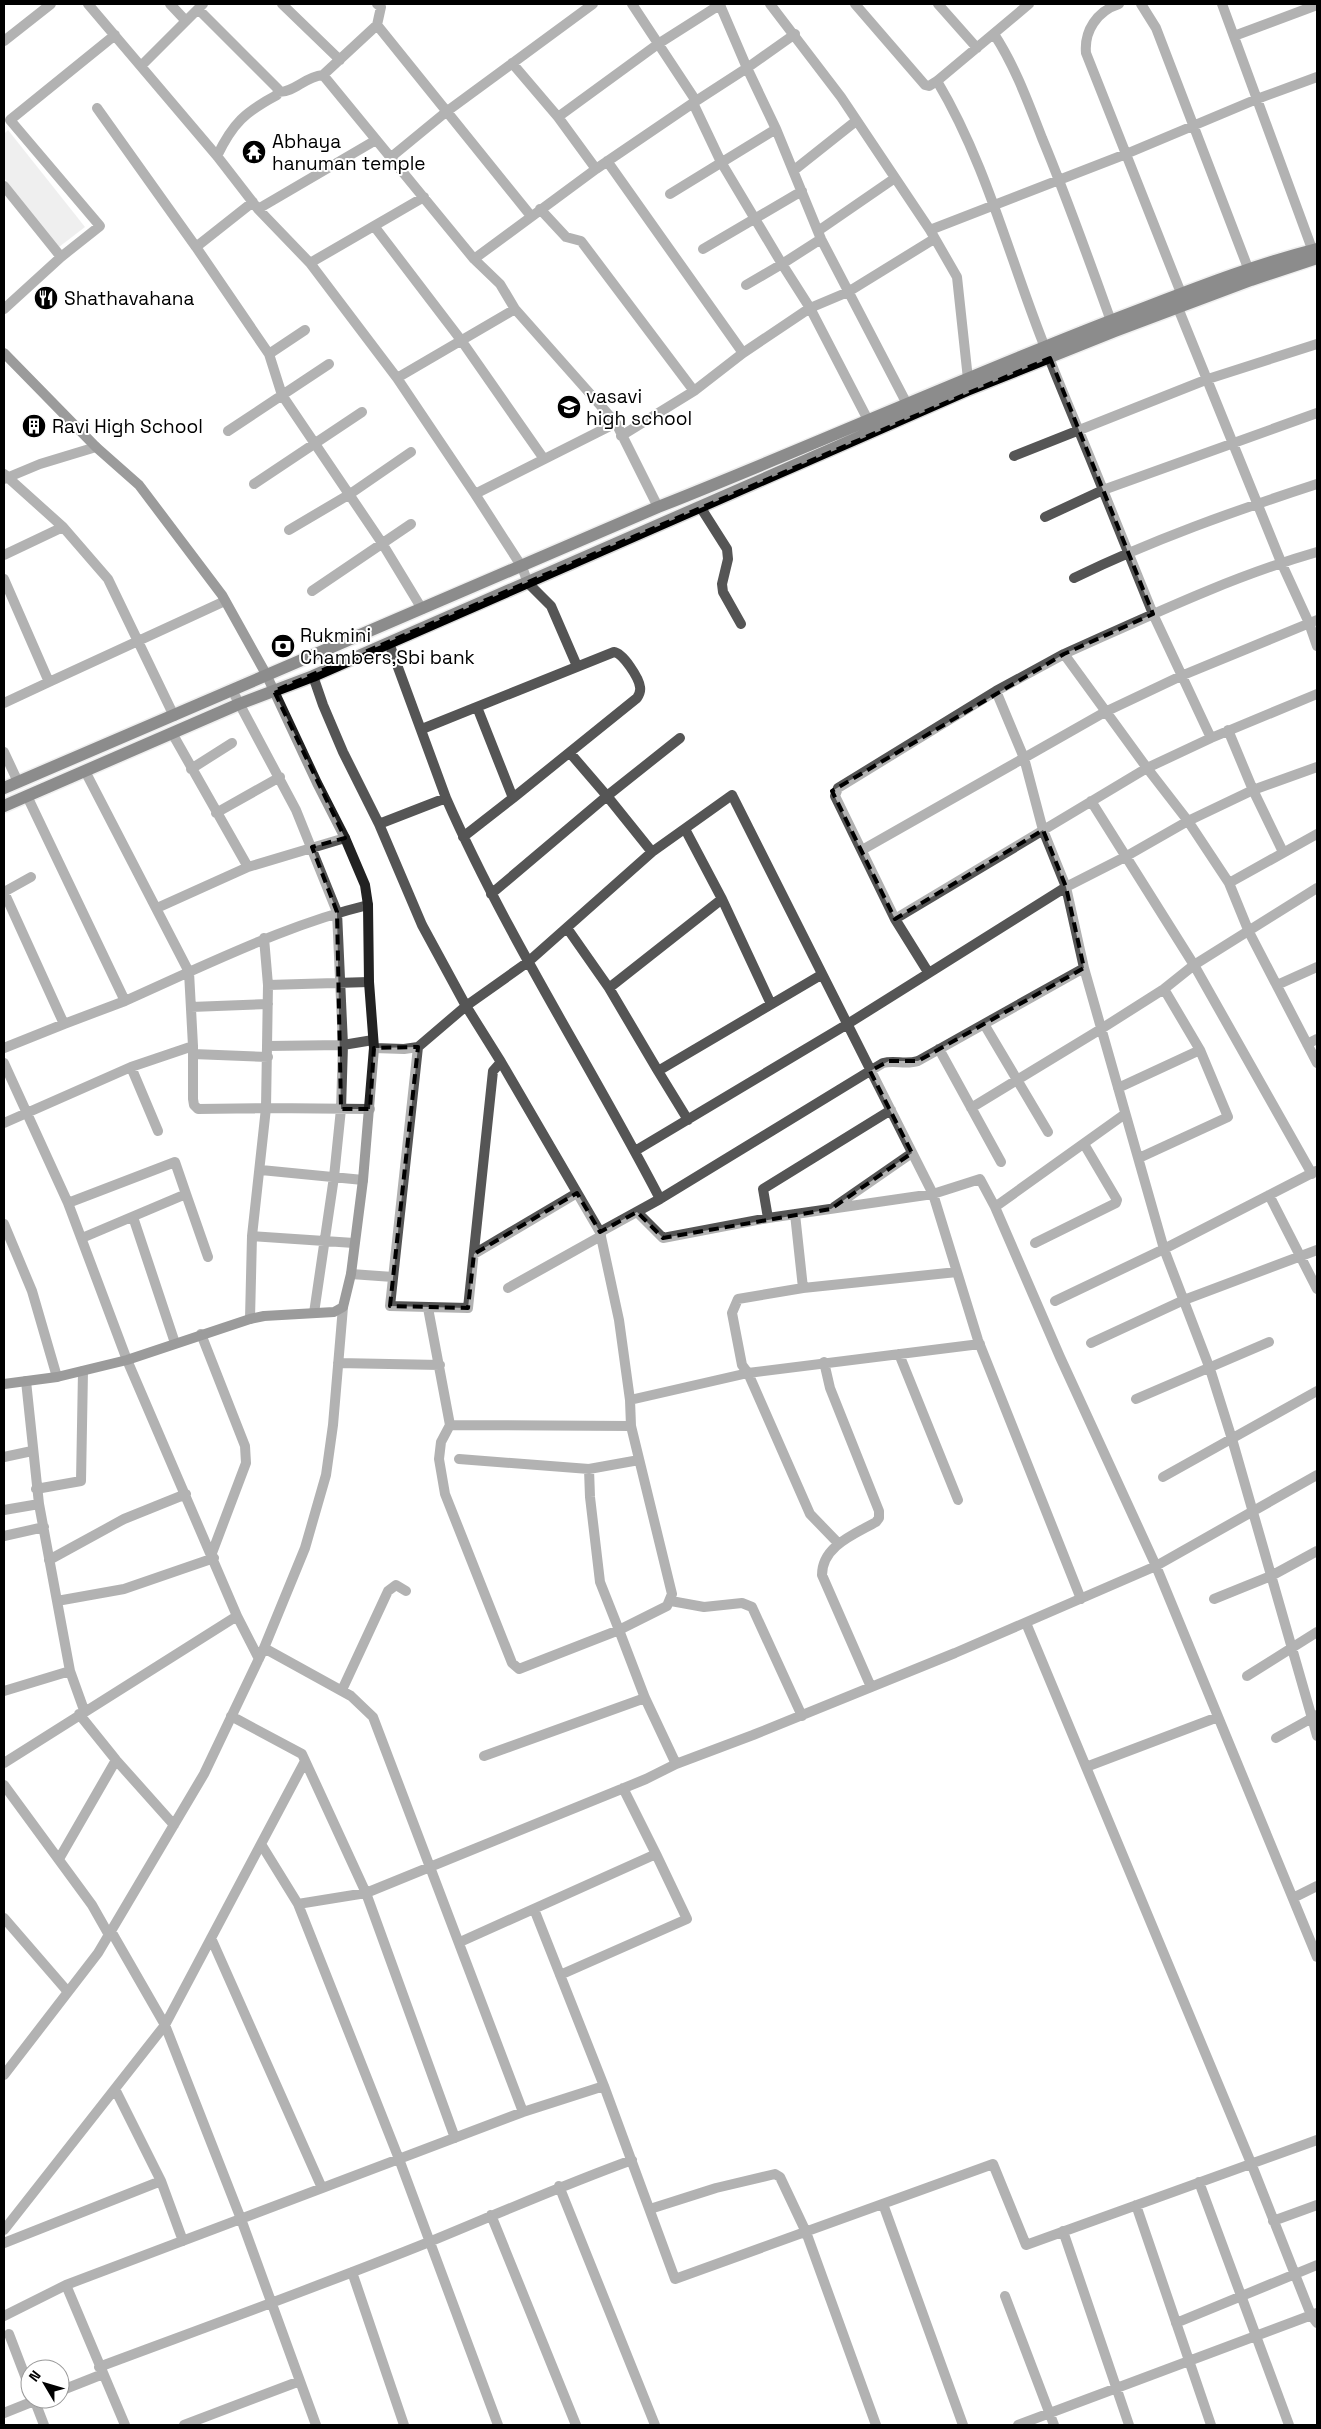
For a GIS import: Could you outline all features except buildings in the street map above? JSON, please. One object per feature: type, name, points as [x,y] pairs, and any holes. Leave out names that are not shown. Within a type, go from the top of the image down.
[{"type":"main road","points":[[4,806],[239,704],[314,676],[702,508],[1112,321],[1248,268],[1316,254]]},
{"type":"main road","points":[[4,788],[658,507],[754,470],[968,379],[1178,308],[1316,254]]},
{"type":"street","points":[[4,41],[51,4]]},
{"type":"street","points":[[88,4],[142,65],[255,205],[310,263],[397,378],[522,567],[528,583],[551,606],[577,666]]},
{"type":"street","points":[[170,4],[186,21]]},
{"type":"street","points":[[282,4],[340,60]]},
{"type":"street","points":[[217,156],[228,133],[251,108],[277,95],[279,92],[285,92],[306,79],[323,75],[377,25],[381,7],[377,4]]},
{"type":"street","points":[[390,158],[446,112],[512,62],[594,4]]},
{"type":"street","points":[[632,4],[695,102],[721,162],[810,308],[868,420]]},
{"type":"street","points":[[558,118],[658,44],[720,4],[747,68],[776,128],[820,235],[907,404]]},
{"type":"street","points":[[770,4],[795,34],[856,121],[932,234],[957,277],[968,379]]},
{"type":"street","points":[[855,4],[925,85],[931,85],[937,81],[994,34],[1025,5]]},
{"type":"street","points":[[938,4],[977,48]]},
{"type":"street","points":[[1119,4],[1102,13],[1093,23],[1085,43],[1086,53],[1181,293]]},
{"type":"street","points":[[1141,4],[1156,28],[1248,268]]},
{"type":"street","points":[[1222,4],[1316,254]]},
{"type":"street","points":[[1234,36],[1317,5]]},
{"type":"street","points":[[142,65],[201,6],[279,92]]},
{"type":"street","points":[[377,25],[531,216]]},
{"type":"street","points":[[474,259],[596,169],[795,34]]},
{"type":"street","points":[[994,34],[1009,57],[1059,180],[1112,321]]},
{"type":"street","points":[[4,309],[61,257],[100,226],[7,123],[116,35]]},
{"type":"street","points":[[512,62],[558,118],[596,169]]},
{"type":"street","points":[[323,75],[474,259],[500,284],[515,309],[616,424],[658,507]]},
{"type":"street","points":[[622,436],[694,391],[743,353],[810,308],[848,292],[932,234],[994,205],[1317,77]]},
{"type":"street","points":[[937,81],[957,114],[994,205],[1047,352],[1153,614],[1211,738]]},
{"type":"street","points":[[97,108],[270,354],[282,395],[350,494],[422,609]]},
{"type":"street","points":[[793,171],[856,121]]},
{"type":"street","points":[[670,194],[776,128]]},
{"type":"street","points":[[196,247],[255,205],[376,140]]},
{"type":"street","points":[[607,162],[743,353]]},
{"type":"street","points":[[746,285],[782,264],[895,178]]},
{"type":"street","points":[[4,186],[61,257]]},
{"type":"street","points":[[704,249],[802,191]]},
{"type":"street","points":[[310,263],[424,197]]},
{"type":"street","points":[[540,209],[566,237],[581,241],[694,391]]},
{"type":"street","points":[[374,226],[461,340],[544,459]]},
{"type":"street","points":[[1178,308],[1281,562],[1313,622],[1317,646]]},
{"type":"street","points":[[397,378],[515,309]]},
{"type":"street","points":[[270,354],[305,330]]},
{"type":"street","points":[[1014,456],[1208,379],[1317,344]]},
{"type":"street","points":[[4,353],[96,447],[139,485],[225,601],[266,674],[317,783],[346,838],[365,885],[368,905],[369,982],[373,1044],[370,1109],[363,1180],[351,1274],[343,1307],[326,1475],[305,1548],[264,1648],[204,1774],[98,1954],[4,2075]]},
{"type":"street","points":[[228,432],[329,364]]},
{"type":"street","points":[[254,484],[314,442],[362,412]]},
{"type":"street","points":[[1045,517],[1103,490],[1317,413]]},
{"type":"street","points":[[475,494],[616,424]]},
{"type":"street","points":[[96,447],[5,477],[63,527],[108,579],[174,716]]},
{"type":"street","points":[[289,530],[350,494],[411,452]]},
{"type":"street","points":[[1074,578],[1128,552],[1258,503],[1317,484]]},
{"type":"street","points":[[702,508],[727,549],[728,558],[722,584],[723,592],[740,624]]},
{"type":"street","points":[[312,591],[411,524]]},
{"type":"street","points":[[4,555],[63,527]]},
{"type":"street","points":[[928,972],[895,919],[835,796],[838,788],[996,691],[1064,654],[1153,614],[1281,562],[1317,552]]},
{"type":"street","points":[[4,579],[49,682]]},
{"type":"street","points":[[4,703],[225,601]]},
{"type":"street","points":[[862,850],[1105,712],[1181,676],[1313,622]]},
{"type":"street","points":[[389,643],[446,798],[463,837],[528,962],[635,1151],[660,1199]]},
{"type":"street","points":[[422,729],[616,651],[622,655],[640,685],[637,698],[463,837]]},
{"type":"street","points":[[1064,654],[1105,712],[1188,821],[1229,883],[1249,932],[1317,1063]]},
{"type":"street","points":[[314,676],[323,704],[343,752],[379,824],[422,925],[466,1006],[501,1062],[601,1234],[619,1320],[630,1400],[631,1426],[672,1594],[671,1601],[667,1606],[619,1630],[519,1669],[512,1663],[445,1494],[440,1460],[441,1442],[450,1425],[428,1308]]},
{"type":"street","points":[[232,690],[280,777],[312,847],[338,912],[343,1045],[342,1109],[314,1313]]},
{"type":"street","points":[[996,691],[1024,758],[1043,830],[1066,887],[1084,968],[1164,1248],[1210,1369],[1232,1439],[1290,1647],[1314,1716],[1317,1736]]},
{"type":"street","points":[[895,919],[1147,768],[1228,730],[1317,694]]},
{"type":"street","points":[[477,707],[513,798]]},
{"type":"street","points":[[1228,730],[1253,790],[1283,852]]},
{"type":"street","points":[[172,734],[248,867]]},
{"type":"street","points":[[491,894],[607,796],[680,738]]},
{"type":"street","points":[[191,769],[232,743]]},
{"type":"street","points":[[4,752],[18,782]]},
{"type":"street","points":[[570,753],[652,852]]},
{"type":"street","points":[[635,1151],[846,1025],[1066,887],[1125,857],[1188,821],[1253,790],[1317,767]]},
{"type":"street","points":[[85,771],[189,972],[194,1105],[198,1109],[370,1109]]},
{"type":"street","points":[[216,813],[280,777]]},
{"type":"street","points":[[268,1046],[373,1044],[404,1049],[418,1047],[466,1006],[528,962],[652,852],[732,795],[846,1025],[933,1194],[980,1344],[1080,1599]]},
{"type":"street","points":[[27,796],[125,1000]]},
{"type":"street","points":[[379,824],[446,798]]},
{"type":"street","points":[[1055,1301],[1314,1172],[1194,965],[1091,801]]},
{"type":"street","points":[[685,829],[722,900],[771,1004]]},
{"type":"street","points":[[1229,883],[1317,834]]},
{"type":"street","points":[[157,908],[248,867],[346,838]]},
{"type":"street","points":[[32,877],[4,892],[64,1024]]},
{"type":"street","points":[[971,1108],[1018,1081],[1164,989],[1194,965],[1317,888]]},
{"type":"street","points":[[609,988],[722,900]]},
{"type":"street","points":[[4,1048],[125,1000],[264,938],[338,912],[368,905]]},
{"type":"street","points":[[567,928],[609,988],[688,1120]]},
{"type":"street","points":[[250,1319],[252,1236],[261,1170],[268,1057],[268,986],[264,938]]},
{"type":"street","points":[[1277,985],[1317,967]]},
{"type":"street","points":[[508,1288],[660,1199],[870,1071],[889,1061],[909,1064],[1084,968]]},
{"type":"street","points":[[658,1071],[821,974]]},
{"type":"street","points":[[268,986],[369,982]]},
{"type":"street","points":[[1139,1158],[1228,1117],[1200,1050],[1164,989]]},
{"type":"street","points":[[191,1006],[268,1004]]},
{"type":"street","points":[[984,1024],[1048,1132]]},
{"type":"street","points":[[1307,1044],[1317,1039]]},
{"type":"street","points":[[418,1047],[390,1306],[468,1308],[493,1071],[501,1062]]},
{"type":"street","points":[[939,1049],[1001,1162]]},
{"type":"street","points":[[4,1123],[131,1067],[193,1050],[268,1057]]},
{"type":"street","points":[[1118,1088],[1200,1050]]},
{"type":"street","points":[[4,1063],[68,1203],[128,1360],[237,1616],[259,1659]]},
{"type":"street","points":[[131,1067],[158,1131]]},
{"type":"street","points":[[768,1218],[763,1189],[891,1110]]},
{"type":"street","points":[[996,1207],[1125,1114]]},
{"type":"street","points":[[1035,1243],[1116,1203],[1117,1200],[1084,1144]]},
{"type":"street","points":[[831,1209],[912,1152]]},
{"type":"street","points":[[68,1203],[175,1162],[208,1257]]},
{"type":"street","points":[[261,1170],[363,1180]]},
{"type":"street","points":[[637,1212],[663,1238],[768,1218],[933,1194],[980,1179],[996,1207],[1060,1357],[1156,1566],[1317,1957]]},
{"type":"street","points":[[474,1254],[577,1193]]},
{"type":"street","points":[[82,1238],[186,1194]]},
{"type":"street","points":[[1269,1195],[1317,1289]]},
{"type":"street","points":[[795,1214],[803,1288]]},
{"type":"street","points":[[133,1217],[175,1343]]},
{"type":"street","points":[[4,1224],[32,1291],[57,1377]]},
{"type":"street","points":[[252,1236],[354,1244]]},
{"type":"street","points":[[1092,1343],[1184,1300],[1317,1250]]},
{"type":"street","points":[[839,1544],[810,1514],[748,1373],[742,1365],[732,1313],[734,1304],[738,1298],[803,1288],[957,1272]]},
{"type":"street","points":[[351,1274],[393,1277]]},
{"type":"street","points":[[4,1384],[83,1372],[128,1360],[250,1319],[334,1312],[343,1307]]},
{"type":"street","points":[[201,1334],[245,1446],[246,1454],[246,1463],[213,1556]]},
{"type":"street","points":[[1136,1399],[1210,1369],[1269,1342]]},
{"type":"street","points":[[630,1400],[748,1373],[980,1344]]},
{"type":"street","points":[[900,1354],[958,1500]]},
{"type":"street","points":[[824,1362],[830,1388],[880,1511],[876,1522],[839,1544],[825,1560],[822,1575],[871,1687]]},
{"type":"street","points":[[338,1363],[440,1364]]},
{"type":"street","points":[[36,1489],[81,1481],[83,1372]]},
{"type":"street","points":[[26,1381],[36,1489],[70,1671],[82,1712],[116,1760],[174,1825]]},
{"type":"street","points":[[1163,1477],[1317,1391]]},
{"type":"street","points":[[450,1425],[631,1426]]},
{"type":"street","points":[[4,1457],[32,1451]]},
{"type":"street","points":[[459,1459],[589,1469],[639,1460]]},
{"type":"street","points":[[589,1469],[590,1497],[600,1582],[645,1698],[676,1764]]},
{"type":"street","points":[[298,1904],[366,1893],[676,1764],[802,1716],[1026,1623],[1156,1566],[1317,1475]]},
{"type":"street","points":[[49,1560],[124,1520],[186,1494]]},
{"type":"street","points":[[4,1510],[39,1504]]},
{"type":"street","points":[[4,1536],[44,1527]]},
{"type":"street","points":[[1214,1599],[1271,1576],[1317,1551]]},
{"type":"street","points":[[57,1601],[124,1589],[213,1556]]},
{"type":"street","points":[[342,1690],[388,1590],[396,1585],[406,1591]]},
{"type":"street","points":[[671,1601],[704,1606],[742,1603],[752,1607],[802,1716]]},
{"type":"street","points":[[4,1762],[237,1616]]},
{"type":"street","points":[[1018,2425],[1256,2336],[1315,2317],[1294,2274],[1251,2163],[1026,1623]]},
{"type":"street","points":[[1247,1676],[1290,1647],[1317,1632]]},
{"type":"street","points":[[264,1648],[342,1690],[363,1706],[373,1717],[523,2112]]},
{"type":"street","points":[[4,1691],[70,1671]]},
{"type":"street","points":[[484,1756],[645,1698]]},
{"type":"street","points":[[231,1716],[300,1751],[366,1893],[455,2138]]},
{"type":"street","points":[[1276,1738],[1314,1716]]},
{"type":"street","points":[[1086,1767],[1218,1717]]},
{"type":"street","points":[[59,1859],[116,1760]]},
{"type":"street","points":[[4,2230],[165,2025],[305,1761]]},
{"type":"street","points":[[4,1785],[92,1904],[165,2025],[273,2303],[316,2425]]},
{"type":"street","points":[[560,1975],[687,1919],[622,1788]]},
{"type":"street","points":[[261,1844],[298,1904],[399,2159],[498,2425]]},
{"type":"street","points":[[460,1942],[656,1854]]},
{"type":"street","points":[[1294,1898],[1317,1886]]},
{"type":"street","points":[[534,1909],[604,2086],[675,2279],[992,2164],[1026,2245],[1317,2140]]},
{"type":"street","points":[[4,1918],[68,1992]]},
{"type":"street","points":[[4,1937],[11,1928]]},
{"type":"street","points":[[211,1938],[322,2188]]},
{"type":"street","points":[[4,2316],[66,2285],[523,2112],[604,2086]]},
{"type":"street","points":[[115,2089],[161,2181],[183,2241]]},
{"type":"street","points":[[70,2386],[101,2371],[429,2242],[559,2186],[632,2160]]},
{"type":"street","points":[[650,2209],[716,2188],[775,2174],[785,2185],[806,2232],[876,2425]]},
{"type":"street","points":[[4,2243],[161,2181]]},
{"type":"street","points":[[1199,2182],[1289,2425]]},
{"type":"street","points":[[559,2186],[654,2425]]},
{"type":"street","points":[[884,2204],[963,2425]]},
{"type":"street","points":[[1136,2205],[1211,2425]]},
{"type":"street","points":[[1273,2220],[1317,2205]]},
{"type":"street","points":[[491,2215],[576,2425]]},
{"type":"street","points":[[1063,2231],[1129,2425]]},
{"type":"street","points":[[1176,2323],[1317,2265]]},
{"type":"street","points":[[352,2272],[404,2425]]},
{"type":"street","points":[[66,2285],[125,2425]]},
{"type":"street","points":[[1005,2296],[1054,2425]]},
{"type":"street","points":[[6,2332],[20,2365]]},
{"type":"street","points":[[184,2425],[300,2381]]},
{"type":"street","points":[[4,2413],[20,2406]]},
{"type":"street","points":[[39,2409],[44,2425]]},
{"type":"highlighted area","points":[[1050,358],[1153,614],[1064,654],[832,791],[895,919],[1043,830],[1066,887],[1084,968],[918,1061],[889,1061],[870,1071],[912,1153],[831,1209],[663,1238],[637,1212],[600,1232],[577,1193],[474,1254],[468,1308],[390,1306],[418,1047],[374,1048],[370,1109],[341,1109],[337,912],[312,847],[345,838],[274,691]]},
{"type":"shaded area","points":[[8,130],[85,227],[59,247],[4,178],[4,134]]},
{"type":"place","name":"Abhaya hanuman temple","points":[[254,152]]},
{"type":"place","name":"Shathavahana","points":[[46,298]]},
{"type":"place","name":"vasavi high school","points":[[569,407]]},
{"type":"place","name":"Ravi High School","points":[[34,426]]},
{"type":"place","name":"Rukmini Chambers,Sbi bank","points":[[283,646]]}]
